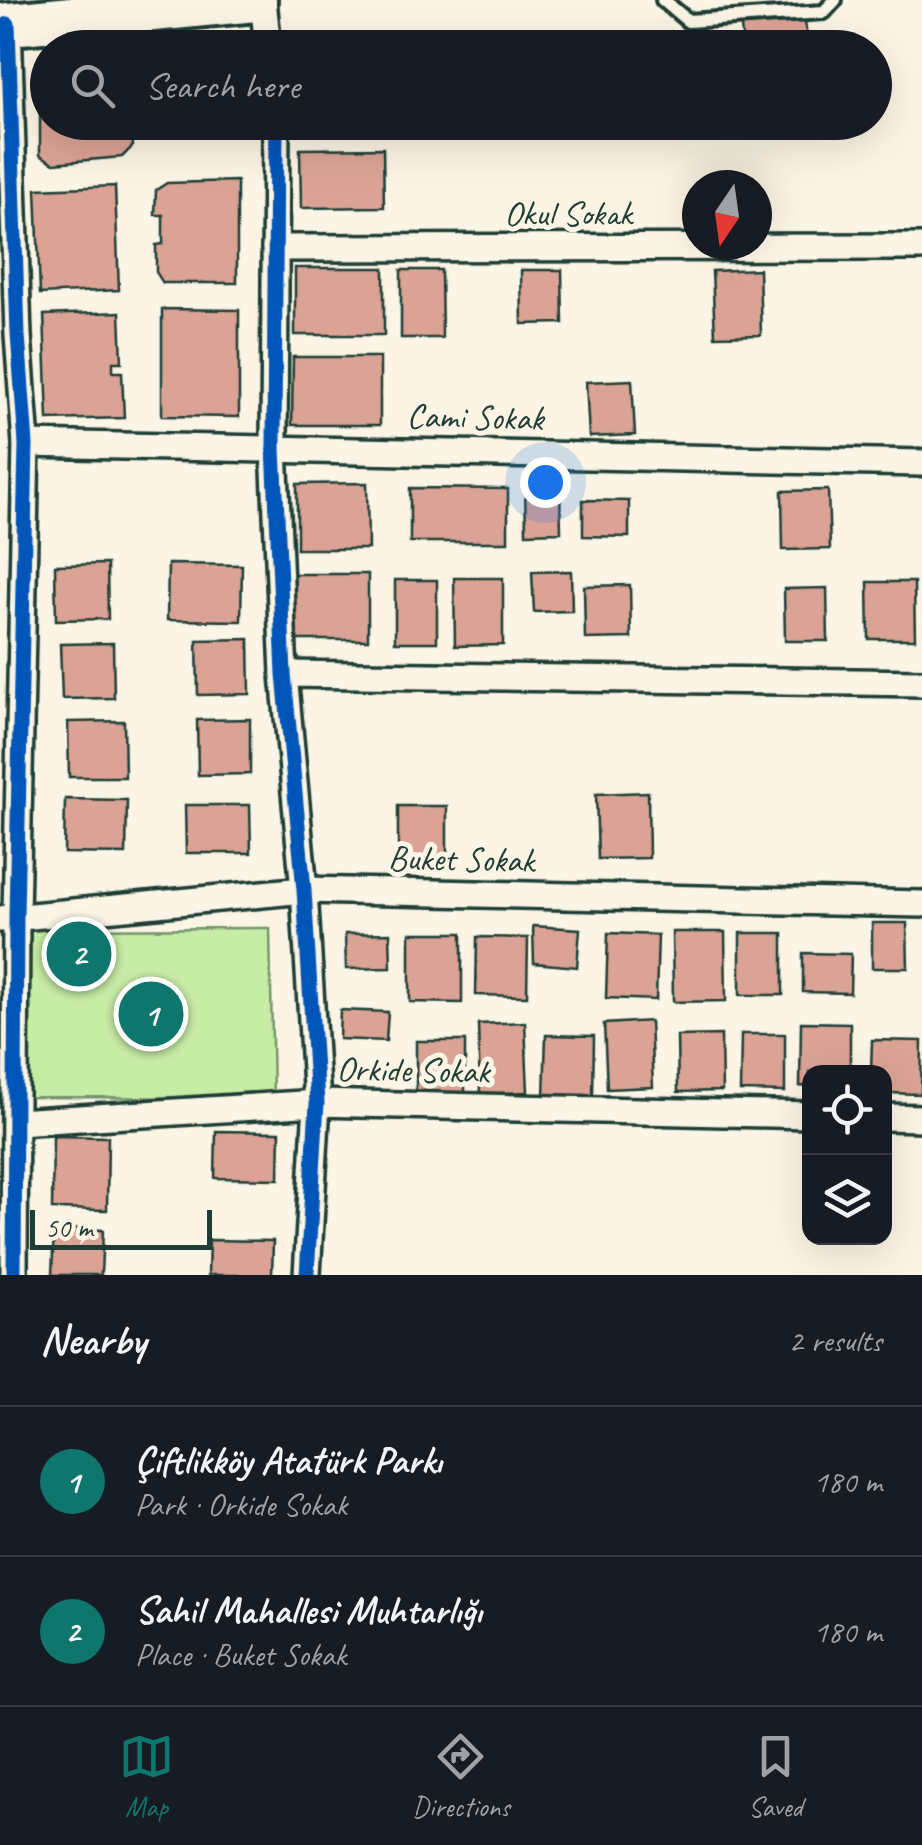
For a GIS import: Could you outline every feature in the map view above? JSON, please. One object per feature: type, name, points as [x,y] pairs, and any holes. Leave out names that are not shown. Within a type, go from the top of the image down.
[{"type":"highway","points":[[4,24],[255,0]]},
{"type":"street","points":[[263,0],[266,30]]},
{"type":"street","points":[[4,24],[9,336],[26,444],[12,587],[8,917],[16,1122],[7,1227],[14,1275]]},
{"type":"street","points":[[276,140],[274,448],[284,674],[304,890],[317,1103],[307,1275]]},
{"type":"street","name":"Okul Sokak","points":[[275,248],[922,247]]},
{"type":"street","name":"Cami Sokak","points":[[26,444],[922,463]]},
{"type":"street","points":[[284,674],[922,682]]},
{"type":"street","name":"Buket Sokak","points":[[8,917],[304,890],[922,904]]},
{"type":"street","name":"Orkide Sokak","points":[[16,1122],[317,1103],[802,1115]]},
{"type":"street","points":[[892,1117],[922,1118]]},
{"type":"lane","points":[[663,0],[688,21],[824,12],[834,0]]},
{"type":"green space","points":[[270,928],[273,1098],[29,1097],[30,929]]},
{"type":"building","points":[[805,21],[806,30],[741,30],[741,26]]},
{"type":"building","points":[[40,140],[132,140],[133,146],[122,157],[54,163],[40,155]]},
{"type":"building","points":[[383,148],[384,207],[301,208],[300,149]]},
{"type":"building","points":[[237,181],[237,283],[163,283],[156,272],[156,245],[163,244],[163,215],[155,215],[156,190],[167,183]]},
{"type":"building","points":[[115,186],[119,290],[40,294],[36,189]]},
{"type":"building","points":[[295,268],[384,268],[384,335],[295,335]]},
{"type":"building","points":[[759,269],[761,335],[715,336],[712,271]]},
{"type":"building","points":[[401,270],[441,270],[442,338],[401,338]]},
{"type":"building","points":[[521,270],[562,270],[563,323],[522,324]]},
{"type":"building","points":[[162,309],[239,310],[239,417],[162,416]]},
{"type":"building","points":[[120,312],[122,362],[113,362],[113,372],[122,372],[124,418],[48,420],[44,315]]},
{"type":"building","points":[[293,357],[380,357],[380,425],[292,425]]},
{"type":"building","points":[[632,380],[635,435],[589,437],[586,382]]},
{"type":"building","points":[[367,483],[368,549],[297,549],[297,484]]},
{"type":"building","points":[[560,485],[561,532],[526,533],[525,486]]},
{"type":"building","points":[[410,488],[508,489],[508,542],[410,542]]},
{"type":"building","points":[[828,490],[830,549],[783,550],[782,491]]},
{"type":"building","points":[[583,500],[629,501],[629,537],[583,536]]},
{"type":"building","points":[[107,564],[108,619],[56,620],[55,565]]},
{"type":"building","points":[[168,564],[242,565],[241,621],[167,620]]},
{"type":"building","points":[[571,571],[572,611],[534,612],[532,572]]},
{"type":"building","points":[[293,574],[368,574],[368,640],[294,640]]},
{"type":"building","points":[[454,578],[503,578],[503,645],[455,646]]},
{"type":"building","points":[[395,580],[437,580],[437,642],[395,642]]},
{"type":"building","points":[[868,582],[914,582],[915,639],[869,639]]},
{"type":"building","points":[[630,585],[631,638],[585,639],[584,586]]},
{"type":"building","points":[[827,588],[828,641],[785,641],[784,589]]},
{"type":"building","points":[[249,639],[250,694],[198,695],[197,640]]},
{"type":"building","points":[[113,643],[114,698],[62,699],[60,644]]},
{"type":"building","points":[[250,719],[250,774],[198,775],[197,720]]},
{"type":"building","points":[[124,721],[125,777],[69,777],[68,722]]},
{"type":"building","points":[[648,792],[649,858],[598,859],[596,794]]},
{"type":"building","points":[[65,799],[127,800],[126,854],[64,853]]},
{"type":"building","points":[[185,805],[250,805],[251,853],[186,853]]},
{"type":"building","points":[[398,806],[447,806],[447,863],[398,863]]},
{"type":"building","points":[[872,923],[907,923],[908,968],[872,968]]},
{"type":"building","points":[[533,926],[580,929],[577,967],[534,963]]},
{"type":"building","points":[[67,930],[93,930],[92,978],[66,978]]},
{"type":"building","points":[[672,932],[725,932],[726,1001],[673,1002]]},
{"type":"building","points":[[390,933],[391,968],[346,969],[345,934]]},
{"type":"building","points":[[410,933],[462,933],[462,1003],[410,1002]]},
{"type":"building","points":[[608,933],[658,935],[656,1000],[606,998]]},
{"type":"building","points":[[740,933],[783,933],[783,995],[740,995]]},
{"type":"building","points":[[477,937],[528,938],[527,996],[476,995]]},
{"type":"building","points":[[803,953],[851,954],[850,993],[803,992]]},
{"type":"building","points":[[340,1010],[388,1012],[386,1041],[339,1039]]},
{"type":"building","points":[[650,1021],[653,1087],[607,1089],[604,1024]]},
{"type":"building","points":[[525,1022],[528,1092],[480,1094],[478,1024]]},
{"type":"building","points":[[801,1022],[850,1023],[850,1065],[802,1065],[800,1086]]},
{"type":"building","points":[[741,1034],[785,1034],[785,1092],[740,1091]]},
{"type":"building","points":[[546,1035],[594,1036],[593,1097],[544,1096]]},
{"type":"building","points":[[721,1035],[722,1091],[678,1092],[677,1036]]},
{"type":"building","points":[[872,1040],[922,1041],[921,1094],[892,1093],[892,1065],[871,1065]]},
{"type":"building","points":[[416,1041],[465,1041],[465,1094],[416,1094]]},
{"type":"building","points":[[216,1131],[280,1132],[279,1179],[215,1178]]},
{"type":"building","points":[[53,1136],[108,1137],[107,1210],[52,1209]]},
{"type":"building","points":[[54,1228],[103,1230],[101,1275],[52,1275]]},
{"type":"building","points":[[209,1240],[273,1241],[272,1275],[208,1275]]},
{"type":"cycle path","points":[[8,24],[18,335],[26,444],[16,916],[14,1275]]},
{"type":"cycle path","points":[[276,140],[274,447],[284,674],[304,890],[317,1103],[307,1275]]},
{"type":"place","name":"Sahil Mahallesi Muhtarlığı","points":[[79,954]]},
{"type":"place","name":"Çiftlikköy Atatürk Parkı","points":[[151,1014]]}]
